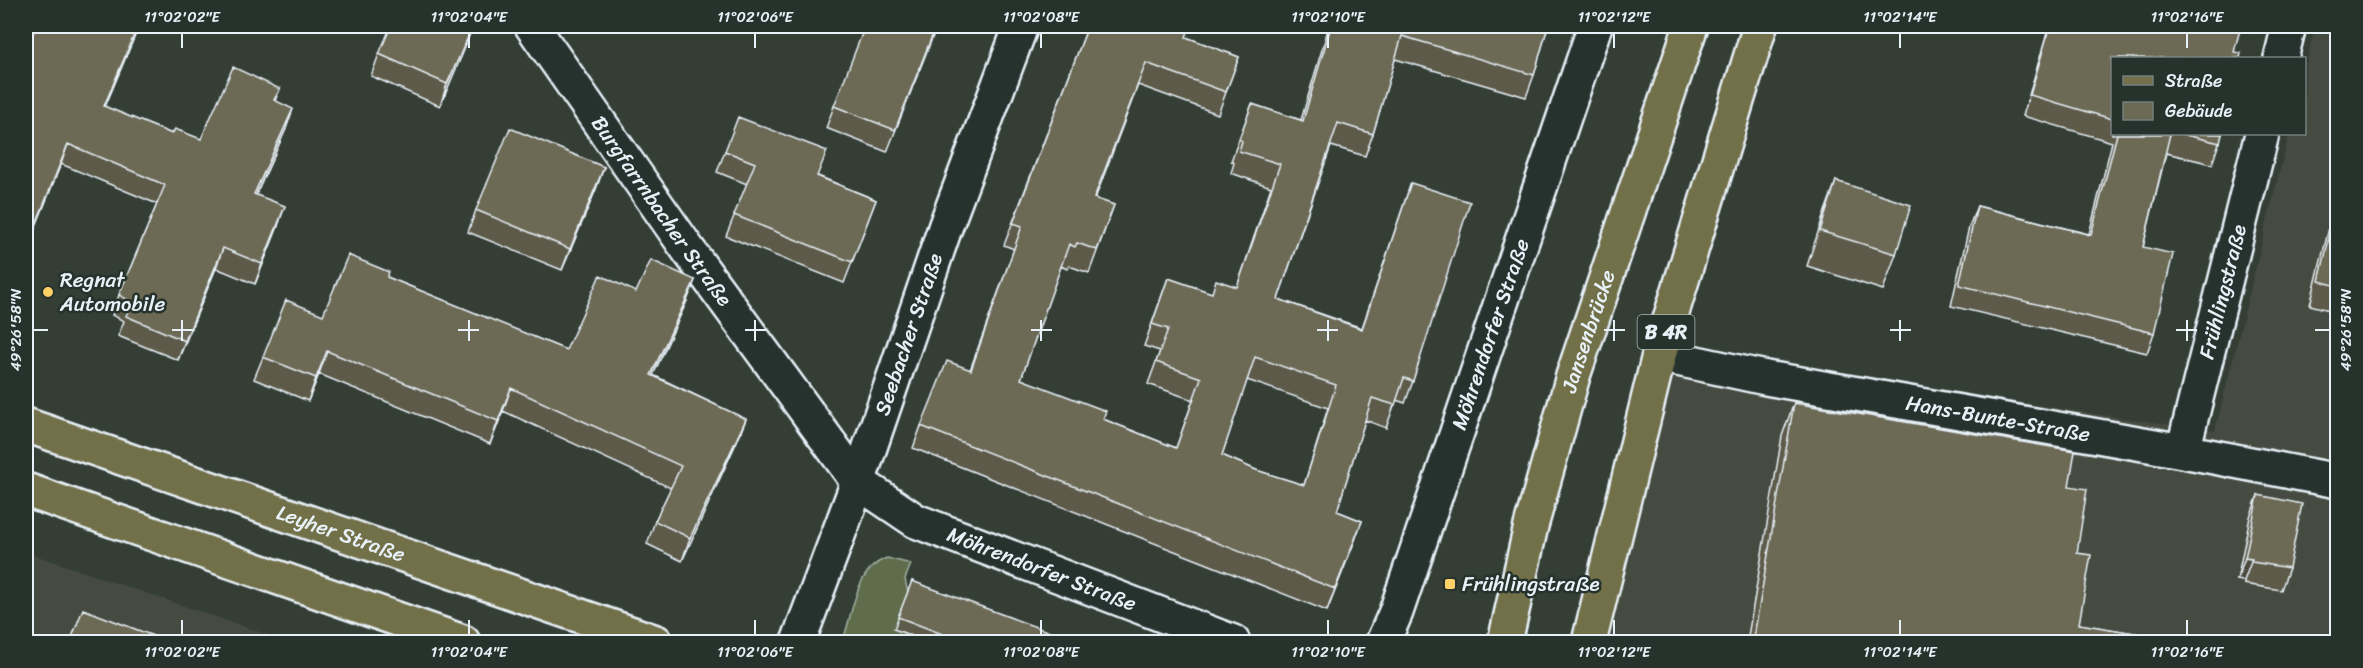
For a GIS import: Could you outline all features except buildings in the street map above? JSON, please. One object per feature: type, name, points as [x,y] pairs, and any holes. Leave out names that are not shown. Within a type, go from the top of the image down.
[{"type":"main road","name":"Jansenbrücke","points":[[1505,642],[1534,515],[1572,376],[1691,26]]},
{"type":"main road","name":"B 4R","points":[[1589,642],[1659,355],[1760,26]]},
{"type":"main road","name":"Leyher Straße","points":[[26,425],[657,642]]},
{"type":"main road","points":[[26,490],[463,642]]},
{"type":"street","name":"Burgfarrnbacher Straße","points":[[532,26],[689,251],[858,482]]},
{"type":"street","name":"Seebacher Straße","points":[[798,642],[858,482],[946,225],[1021,26]]},
{"type":"street","name":"Möhrendorfer Straße","points":[[1383,642],[1400,601],[1595,26]]},
{"type":"street","points":[[2281,57],[2289,26]]},
{"type":"street","name":"Frühlingstraße","points":[[2183,451],[2262,135]]},
{"type":"street","name":"Hans-Bunte-Straße","points":[[1659,355],[1766,378],[2183,451],[2337,481]]},
{"type":"street","name":"Möhrendorfer Straße","points":[[858,482],[916,521],[1233,642]]},
{"type":"shaded area","points":[[2315,26],[2337,26],[2337,642],[1576,642],[1643,350],[2215,431],[2289,135],[2306,135],[2306,65]]},
{"type":"shaded area","points":[[26,552],[289,642],[26,642]]},
{"type":"green space","points":[[887,558],[911,564],[905,579],[908,593],[894,629],[908,635],[904,642],[846,642],[845,634],[858,589],[869,570]]},
{"type":"place","name":"Regnat Automobile","points":[[48,292]]},
{"type":"place","name":"Frühlingstraße","points":[[1450,584]]}]
